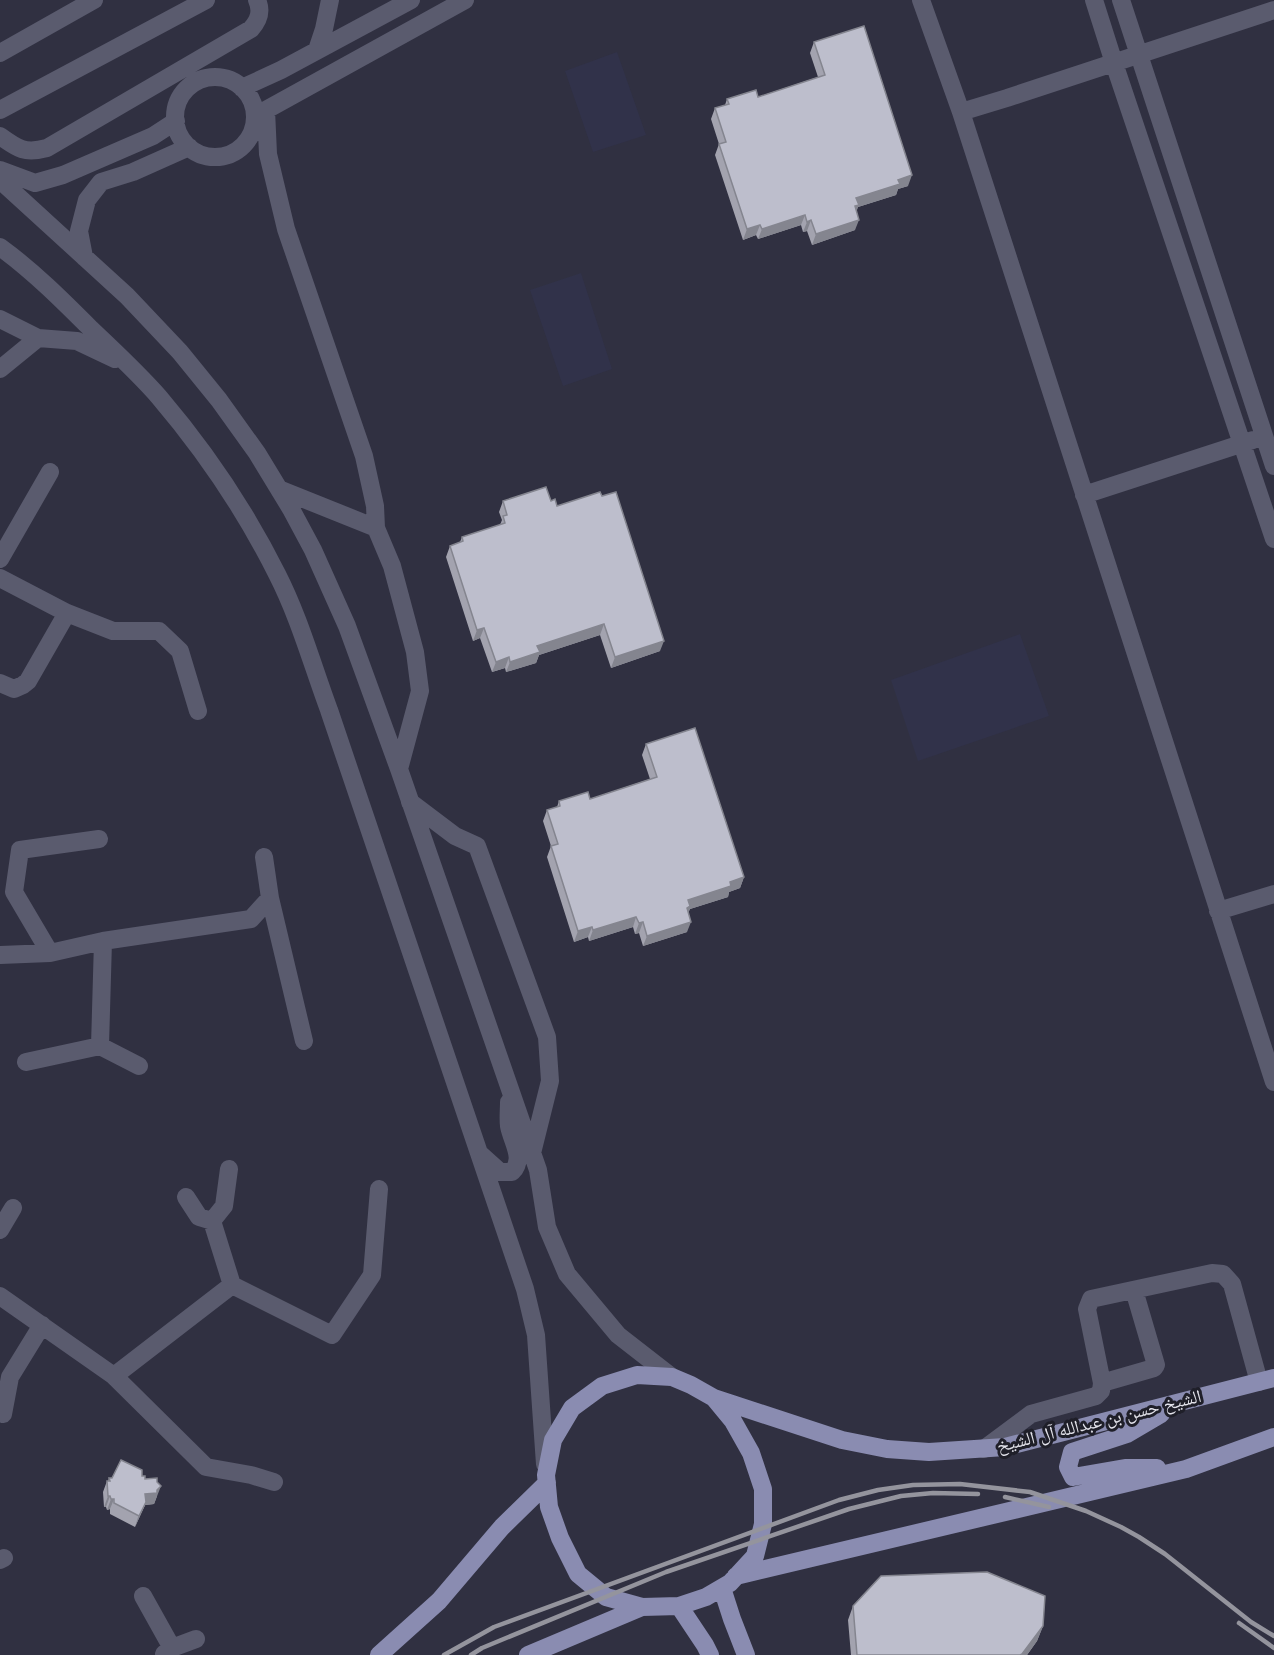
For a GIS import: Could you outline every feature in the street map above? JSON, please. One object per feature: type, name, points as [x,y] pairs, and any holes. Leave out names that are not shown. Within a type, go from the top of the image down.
[{"type":"main road","name":"الشيخ حسن بن عبدالله آل الشيخ","points":[[714,1398],[734,1421],[752,1453],[763,1489],[763,1524],[755,1556],[730,1583],[706,1598],[679,1606],[642,1607],[606,1597],[578,1574],[549,1507],[547,1479],[553,1440],[572,1408],[602,1386],[637,1375],[672,1377],[714,1398],[842,1440],[887,1449],[929,1452],[1005,1447],[1266,1380]]},
{"type":"main road","points":[[1178,1403],[1127,1434],[1072,1452],[1068,1467],[1073,1477],[1125,1468],[1186,1469]]},
{"type":"main road","name":"الشيخ حسن بن عبدالله آل الشيخ","points":[[736,1576],[1186,1469],[1274,1437]]},
{"type":"main road","points":[[380,1655],[439,1600],[547,1479]]},
{"type":"main road","points":[[722,1588],[746,1655]]},
{"type":"main road","points":[[679,1606],[710,1655]]},
{"type":"main road","name":"الشيخ حسن بن عبدالله آل الشيخ","points":[[528,1655],[642,1607]]},
{"type":"street","points":[[0,52],[94,0]]},
{"type":"street","points":[[0,110],[206,0]]},
{"type":"street","points":[[0,136],[25,151],[34,152],[47,148],[251,29],[259,20],[260,5],[257,0]]},
{"type":"street","points":[[317,50],[330,0]]},
{"type":"street","points":[[399,769],[420,691],[415,652],[392,566],[376,528],[375,506],[364,456],[286,229],[260,111],[235,82],[218,77],[208,78],[189,87],[176,111],[176,121],[181,137],[189,147],[208,156],[222,156],[234,152],[250,137],[260,111],[465,0]]},
{"type":"street","points":[[921,0],[961,112],[1274,1082]]},
{"type":"street","points":[[1094,0],[1274,539]]},
{"type":"street","points":[[1120,0],[1269,435],[1274,466]]},
{"type":"street","points":[[242,88],[281,70],[403,2]]},
{"type":"street","points":[[961,112],[1274,10]]},
{"type":"street","points":[[0,170],[35,183],[63,175],[153,136],[176,121]]},
{"type":"street","points":[[84,257],[79,231],[87,200],[101,182],[133,172],[189,147]]},
{"type":"street","points":[[0,180],[127,296],[180,352],[219,400],[257,453],[279,489],[313,550],[347,626],[538,1170],[547,1227],[567,1274],[618,1335],[672,1377]]},
{"type":"street","points":[[0,247],[17,259],[59,297],[158,396],[213,465],[248,520],[278,575],[296,616],[329,710],[514,1254],[533,1318],[539,1363],[539,1395],[547,1479]]},
{"type":"street","points":[[0,319],[38,338],[77,341],[128,366]]},
{"type":"street","points":[[0,369],[38,338]]},
{"type":"street","points":[[1084,495],[1269,435]]},
{"type":"street","points":[[0,559],[50,472]]},
{"type":"street","points":[[279,489],[376,528]]},
{"type":"street","points":[[0,578],[67,613],[113,631],[159,631],[180,651],[198,711]]},
{"type":"street","points":[[0,683],[14,689],[28,681],[67,613]]},
{"type":"street","points":[[410,802],[454,836],[477,846],[547,1037],[550,1082],[532,1153]]},
{"type":"street","points":[[50,953],[14,892],[20,850],[99,839]]},
{"type":"street","points":[[264,857],[270,898],[304,1041]]},
{"type":"street","points":[[1218,911],[1274,894]]},
{"type":"street","points":[[0,955],[50,953],[103,941],[251,919],[270,898]]},
{"type":"street","points":[[100,1046],[103,941]]},
{"type":"street","points":[[26,1062],[100,1046],[139,1066]]},
{"type":"street","points":[[478,1153],[500,1172],[513,1172],[517,1168],[518,1156],[508,1125],[510,1090]]},
{"type":"street","points":[[212,1221],[225,1206],[228,1169]]},
{"type":"street","points":[[212,1221],[232,1285],[332,1335],[372,1275],[379,1189]]},
{"type":"street","points":[[186,1197],[199,1217],[212,1221]]},
{"type":"street","points":[[0,1230],[14,1208]]},
{"type":"street","points":[[984,1449],[1031,1414],[1096,1396],[1101,1391],[1102,1383],[1087,1309],[1091,1299],[1212,1273],[1222,1274],[1232,1284],[1266,1380]]},
{"type":"street","points":[[114,1376],[232,1285]]},
{"type":"street","points":[[1102,1383],[1154,1368],[1156,1365],[1134,1290]]},
{"type":"street","points":[[0,1296],[114,1376],[206,1467],[251,1475],[274,1482]]},
{"type":"street","points":[[0,1412],[3,1414],[10,1377],[42,1325]]},
{"type":"street","points":[[143,1596],[167,1652],[196,1639]]},
{"type":"shaded area","points":[[0,0],[1274,0],[1274,1655],[0,1655]]},
{"type":"shaded area","points":[[617,52],[646,135],[593,152],[565,71]]},
{"type":"shaded area","points":[[581,273],[612,369],[563,386],[530,290]]},
{"type":"shaded area","points":[[1020,634],[1049,716],[918,761],[891,680]]},
{"type":"building","points":[[864,26],[912,175],[898,180],[900,184],[856,198],[859,205],[855,206],[859,220],[816,234],[811,220],[807,222],[805,215],[762,229],[760,225],[747,229],[719,144],[726,142],[715,108],[729,104],[727,99],[756,90],[758,97],[825,75],[814,42]]},
{"type":"building","points":[[546,487],[551,501],[555,499],[557,506],[600,492],[602,496],[616,492],[664,641],[615,657],[604,624],[537,646],[540,652],[510,662],[509,657],[496,662],[484,628],[477,630],[450,546],[463,541],[462,537],[505,523],[503,516],[507,515],[503,501]]},
{"type":"building","points":[[695,728],[744,877],[730,882],[731,886],[688,900],[690,906],[687,908],[691,922],[647,936],[643,922],[639,923],[636,917],[593,930],[592,927],[578,931],[551,846],[558,844],[547,810],[560,806],[559,801],[588,792],[590,799],[657,777],[646,744]]},
{"type":"building","points":[[121,1460],[142,1470],[142,1476],[145,1476],[145,1479],[157,1478],[161,1486],[157,1493],[145,1494],[146,1502],[139,1516],[114,1503],[114,1499],[108,1496],[107,1481],[112,1478]]},
{"type":"building","points":[[987,1572],[1045,1596],[1043,1626],[1022,1654],[857,1655],[853,1606],[881,1576]]},
{"type":"railway","points":[[444,1655],[494,1627],[839,1500],[878,1490],[913,1485],[960,1484],[1030,1492],[1086,1511],[1121,1527],[1165,1554],[1251,1622],[1274,1636]]},
{"type":"railway","points":[[471,1655],[482,1648],[666,1572],[849,1509],[901,1496],[933,1493],[978,1494]]},
{"type":"railway","points":[[1005,1497],[1049,1507]]},
{"type":"railway","points":[[1239,1623],[1274,1648]]}]
